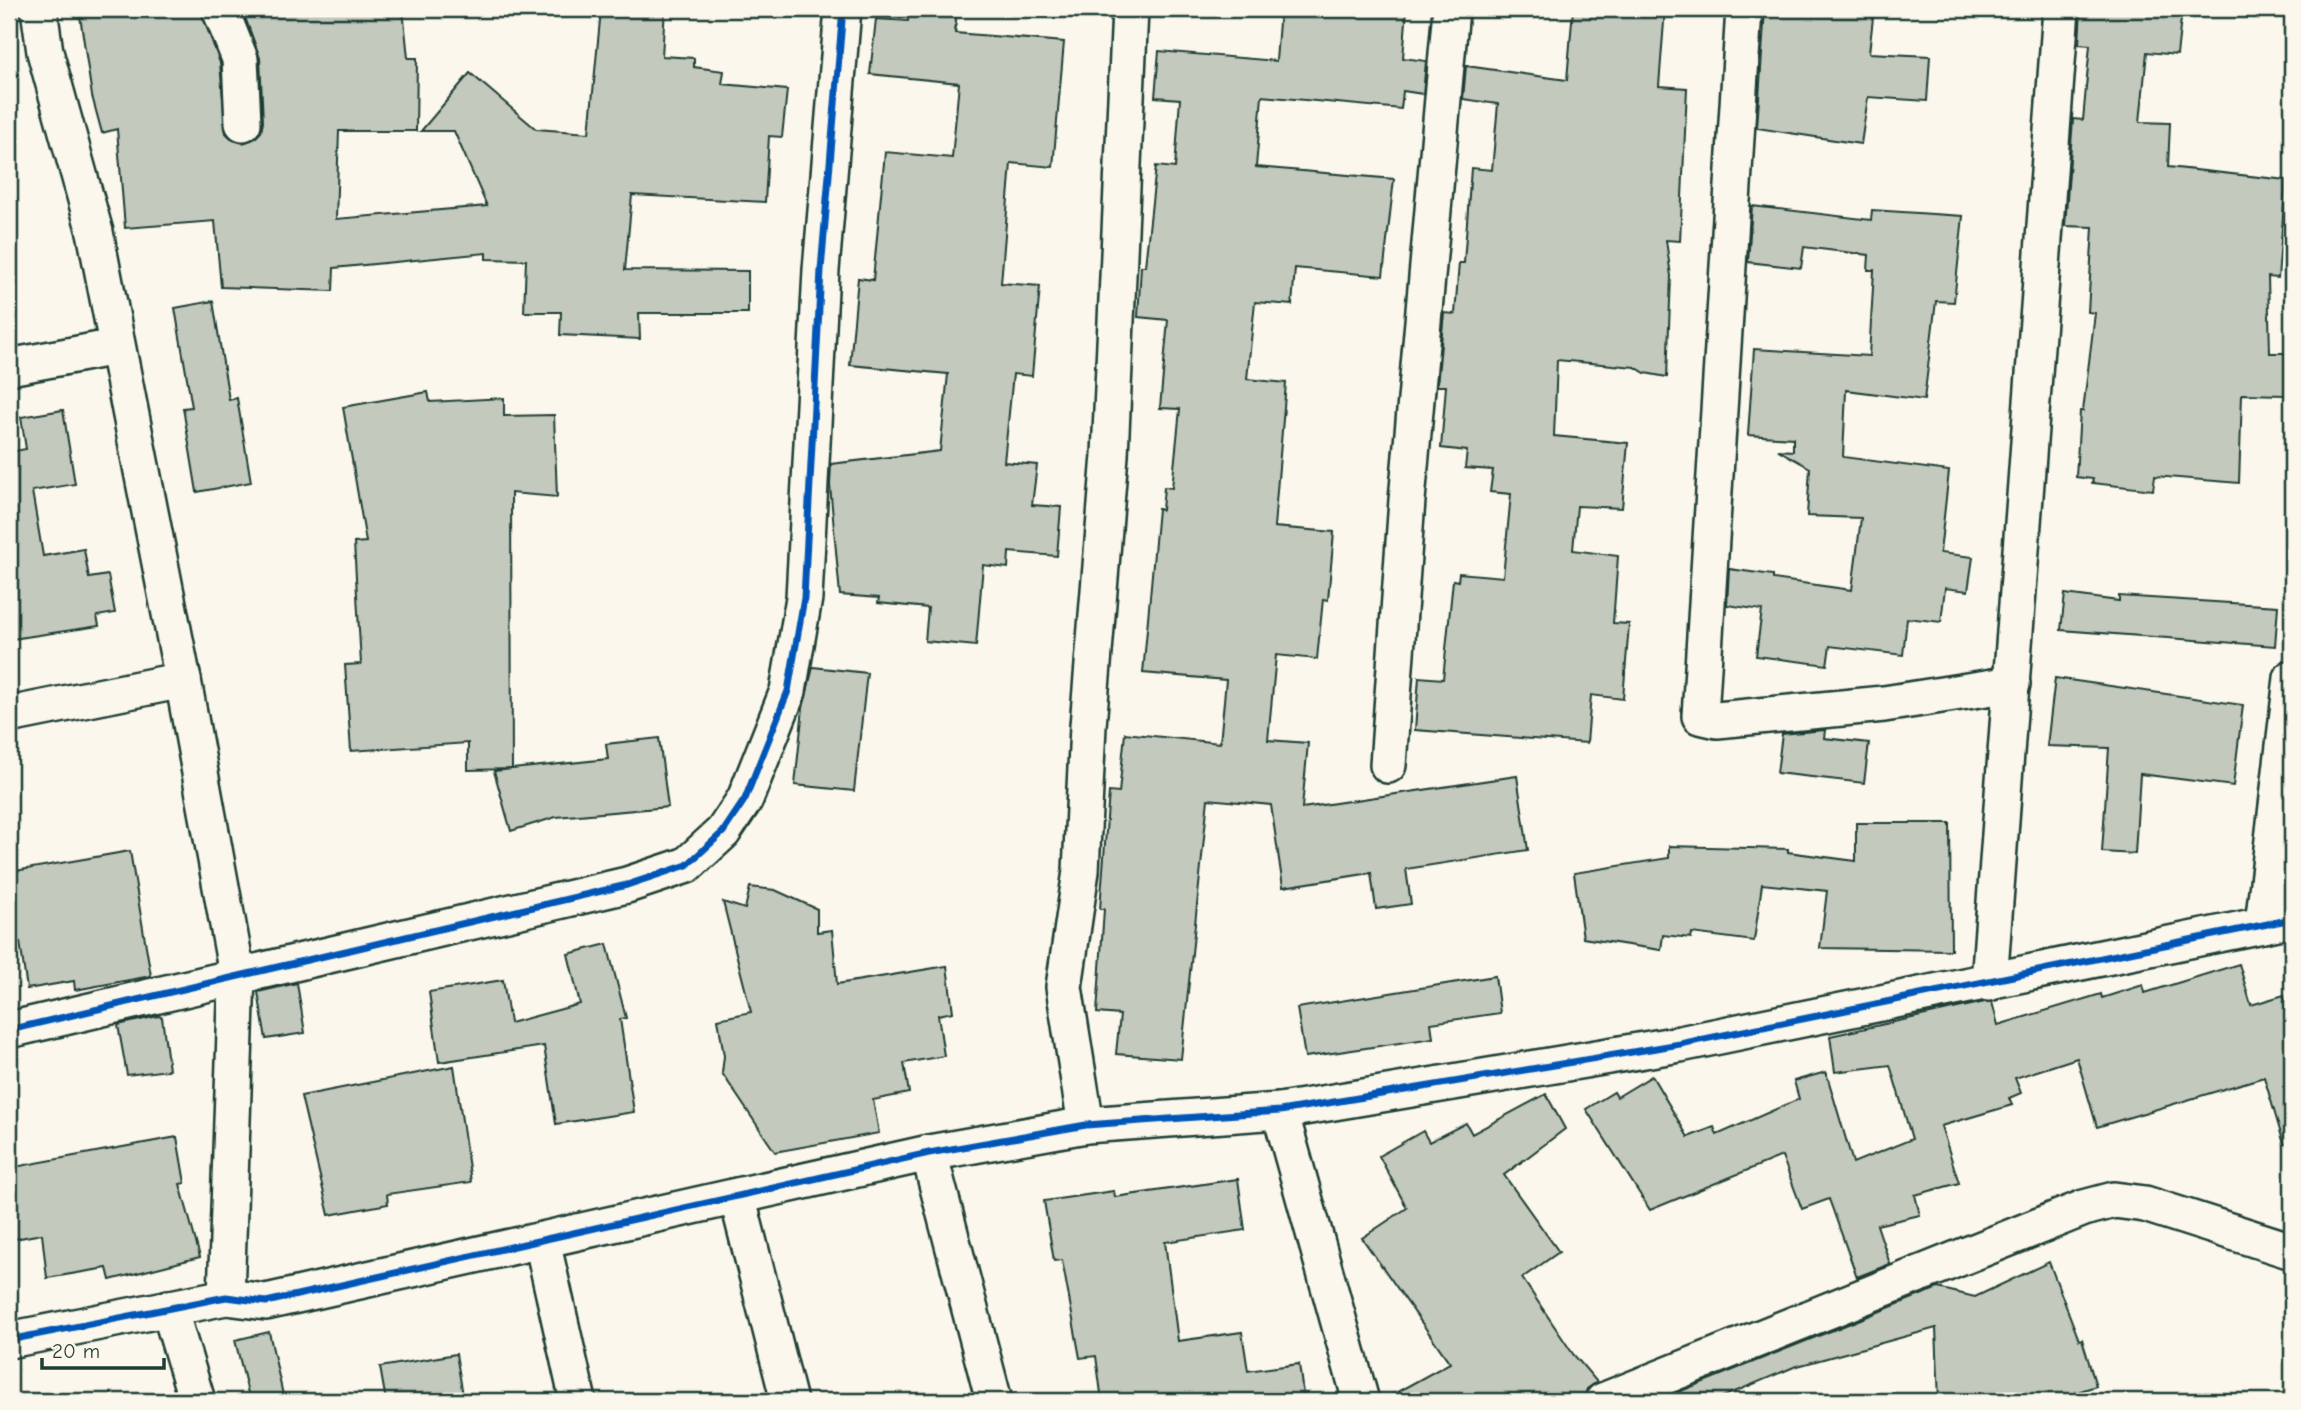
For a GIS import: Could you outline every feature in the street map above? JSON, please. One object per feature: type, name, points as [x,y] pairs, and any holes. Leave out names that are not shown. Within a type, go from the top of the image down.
[{"type":"street","points":[[39,9],[45,52],[95,232],[183,680],[237,974],[226,1297]]},
{"type":"street","points":[[220,9],[240,59],[243,123]]},
{"type":"street","points":[[9,1030],[237,974],[627,886],[687,865],[723,832],[745,799],[788,691],[804,598],[821,270],[843,9]]},
{"type":"street","points":[[1086,1125],[1064,987],[1081,870],[1088,726],[1110,455],[1130,9]]},
{"type":"street","points":[[1388,765],[1407,500],[1451,9]]},
{"type":"street","points":[[1744,9],[1700,716],[1717,720],[1884,704],[2012,684]]},
{"type":"street","points":[[1989,983],[2061,9]]},
{"type":"street","points":[[9,367],[116,347]]},
{"type":"street","points":[[9,1340],[226,1297],[266,1303],[929,1153],[1086,1125],[1280,1111],[1680,1044],[2278,922],[2292,678]]},
{"type":"street","points":[[9,715],[183,680]]},
{"type":"street","points":[[1280,1111],[1361,1401]]},
{"type":"street","points":[[929,1153],[994,1401]]},
{"type":"street","points":[[737,1196],[789,1401]]},
{"type":"street","points":[[1603,1401],[2084,1208],[2114,1200],[2145,1204],[2292,1251]]},
{"type":"street","points":[[542,1241],[578,1401]]},
{"type":"street","points":[[169,1308],[197,1401]]},
{"type":"building","points":[[79,9],[200,9],[220,63],[226,133],[233,140],[243,143],[254,139],[261,132],[263,122],[260,58],[242,9],[403,9],[408,58],[417,58],[416,131],[339,131],[336,219],[487,206],[454,131],[421,131],[470,73],[536,129],[589,133],[601,10],[625,13],[625,9],[665,9],[662,56],[694,58],[694,67],[724,71],[722,84],[787,90],[782,137],[769,136],[765,202],[632,195],[625,270],[748,271],[748,313],[639,313],[640,339],[560,335],[561,312],[524,312],[526,260],[486,259],[486,253],[334,268],[333,291],[221,287],[215,221],[125,228],[117,129],[102,133],[92,96]]},
{"type":"building","points":[[909,9],[957,9],[955,33],[1064,42],[1053,167],[1011,163],[1001,283],[1040,286],[1032,376],[1013,374],[1004,462],[1037,465],[1032,505],[1061,507],[1057,556],[1009,552],[1008,568],[983,565],[976,646],[925,641],[928,608],[878,603],[879,598],[840,595],[830,485],[831,464],[940,451],[948,374],[850,365],[858,278],[873,280],[885,152],[952,158],[959,83],[870,74],[876,19],[908,21]]},
{"type":"building","points":[[1280,9],[1407,9],[1403,58],[1426,61],[1423,94],[1403,91],[1401,109],[1262,96],[1256,167],[1394,179],[1383,276],[1295,268],[1292,305],[1255,302],[1247,379],[1286,383],[1274,527],[1334,532],[1328,600],[1323,599],[1317,659],[1276,655],[1268,740],[1308,743],[1302,808],[1517,776],[1528,850],[1406,869],[1411,904],[1376,909],[1371,873],[1283,887],[1271,805],[1208,799],[1181,1059],[1116,1054],[1120,1015],[1097,1013],[1104,909],[1100,909],[1109,792],[1119,793],[1125,733],[1220,743],[1226,680],[1143,673],[1158,509],[1162,510],[1164,487],[1172,488],[1180,409],[1160,408],[1168,320],[1138,317],[1141,266],[1145,266],[1156,166],[1175,168],[1180,99],[1155,97],[1159,51],[1276,61]]},
{"type":"building","points":[[1573,9],[1665,9],[1659,86],[1687,88],[1680,241],[1666,240],[1671,276],[1667,377],[1645,373],[1635,367],[1557,360],[1554,436],[1628,443],[1622,508],[1577,506],[1573,550],[1618,556],[1613,623],[1629,624],[1623,699],[1591,695],[1587,743],[1415,730],[1419,677],[1443,679],[1453,580],[1458,581],[1459,573],[1503,577],[1511,494],[1490,492],[1493,470],[1465,468],[1467,451],[1441,448],[1446,386],[1437,386],[1444,313],[1455,314],[1459,263],[1464,263],[1471,168],[1492,170],[1498,104],[1463,99],[1466,66],[1567,80]]},
{"type":"building","points":[[1765,9],[1874,9],[1869,53],[1930,56],[1927,101],[1868,97],[1861,144],[1757,128]]},
{"type":"building","points":[[2081,9],[2182,9],[2177,55],[2147,52],[2140,122],[2170,123],[2168,167],[2286,180],[2278,278],[2268,277],[2270,353],[2286,353],[2286,395],[2242,394],[2239,483],[2155,476],[2153,490],[2092,483],[2093,479],[2076,477],[2080,411],[2083,411],[2095,313],[2088,312],[2093,227],[2065,226],[2073,119],[2083,120],[2090,45],[2079,44]]},
{"type":"building","points":[[1752,206],[1871,220],[1872,210],[1963,216],[1954,302],[1936,301],[1924,400],[1846,390],[1843,457],[1949,471],[1940,553],[1973,557],[1968,591],[1945,588],[1941,622],[1907,618],[1903,655],[1830,646],[1827,665],[1756,656],[1762,610],[1727,605],[1729,569],[1773,575],[1773,579],[1852,590],[1861,518],[1807,516],[1810,468],[1778,450],[1793,451],[1793,438],[1748,435],[1754,349],[1869,356],[1874,270],[1868,270],[1869,255],[1804,247],[1801,268],[1748,262]]},
{"type":"building","points":[[213,301],[229,400],[237,398],[251,482],[197,492],[183,408],[192,407],[175,308]]},
{"type":"building","points":[[428,392],[430,402],[504,398],[504,416],[554,415],[557,497],[511,493],[512,769],[468,770],[468,743],[351,751],[345,665],[361,664],[354,543],[366,542],[343,407]]},
{"type":"building","points":[[63,410],[75,484],[32,491],[43,556],[84,549],[89,578],[108,575],[115,613],[97,616],[99,626],[12,639],[9,618],[9,452],[26,449],[21,417]]},
{"type":"building","points":[[2065,594],[2119,601],[2119,596],[2278,606],[2275,646],[2061,630]]},
{"type":"building","points":[[813,667],[867,673],[854,791],[795,785],[803,708]]},
{"type":"building","points":[[2055,678],[2243,705],[2233,786],[2140,774],[2135,854],[2102,852],[2109,748],[2047,746]]},
{"type":"building","points":[[1825,730],[1824,738],[1869,743],[1864,783],[1777,773],[1782,734]]},
{"type":"building","points":[[659,738],[668,807],[556,817],[511,831],[494,771],[608,759],[606,744]]},
{"type":"building","points":[[1856,823],[1950,823],[1951,950],[1820,948],[1827,891],[1762,884],[1754,941],[1692,933],[1691,938],[1663,935],[1661,950],[1583,938],[1574,873],[1669,858],[1669,846],[1788,849],[1788,852],[1856,861]]},
{"type":"building","points":[[130,851],[151,976],[75,990],[74,981],[27,989],[20,942],[9,944],[9,872]]},
{"type":"building","points":[[750,887],[775,890],[817,909],[817,932],[832,930],[837,984],[947,966],[953,1012],[938,1015],[944,1056],[904,1063],[909,1093],[873,1100],[879,1133],[775,1152],[722,1073],[724,1056],[718,1019],[751,1012],[723,902],[745,909]]},
{"type":"building","points":[[607,944],[626,1018],[620,1019],[634,1112],[556,1124],[544,1046],[439,1062],[429,992],[503,980],[510,1023],[580,1004],[568,954]]},
{"type":"building","points":[[2239,964],[2251,1005],[2284,995],[2292,1023],[2292,1143],[2284,1144],[2264,1077],[2097,1127],[2077,1058],[2015,1078],[2021,1093],[2009,1098],[2012,1105],[1941,1126],[1959,1183],[1915,1195],[1920,1215],[1877,1225],[1890,1264],[1857,1277],[1829,1199],[1802,1209],[1782,1156],[1650,1210],[1586,1109],[1614,1092],[1617,1097],[1652,1076],[1688,1137],[1714,1127],[1717,1135],[1799,1099],[1794,1081],[1826,1072],[1853,1163],[1912,1139],[1890,1065],[1835,1072],[1830,1036],[1985,1002],[1992,1002],[1998,1025],[2101,994],[2102,998],[2143,985],[2145,993]]},
{"type":"building","points":[[1495,976],[1500,1013],[1431,1023],[1433,1038],[1305,1057],[1297,1008]]},
{"type":"building","points":[[297,983],[305,1033],[266,1039],[258,992]]},
{"type":"building","points":[[162,1017],[169,1070],[127,1075],[118,1025]]},
{"type":"building","points":[[454,1066],[471,1182],[387,1194],[388,1204],[329,1215],[301,1096]]},
{"type":"building","points":[[1546,1094],[1565,1129],[1504,1175],[1559,1252],[1522,1278],[1573,1354],[1597,1382],[1587,1389],[1583,1401],[1381,1401],[1450,1363],[1362,1238],[1407,1208],[1379,1156],[1423,1131],[1429,1142],[1466,1123],[1472,1134]]},
{"type":"building","points":[[177,1137],[185,1183],[180,1184],[200,1257],[110,1280],[107,1268],[47,1278],[42,1234],[9,1240],[9,1168]]},
{"type":"building","points":[[1238,1179],[1245,1230],[1165,1242],[1178,1341],[1242,1332],[1248,1371],[1299,1364],[1304,1401],[1102,1401],[1096,1356],[1080,1358],[1062,1260],[1054,1261],[1044,1201],[1114,1191],[1115,1197]]},
{"type":"building","points":[[2049,1262],[2079,1340],[2082,1339],[2096,1386],[2049,1401],[1939,1401],[1936,1328],[1794,1367],[1713,1401],[1656,1401],[1938,1288],[1975,1297]]},
{"type":"building","points":[[269,1332],[283,1395],[250,1401],[235,1340]]},
{"type":"building","points":[[456,1354],[464,1401],[386,1401],[380,1367]]},
{"type":"cycle path","points":[[9,1030],[627,885],[687,865],[723,832],[745,799],[788,691],[804,598],[821,270],[843,9]]},
{"type":"cycle path","points":[[9,1340],[226,1297],[266,1302],[929,1153],[1086,1125],[1280,1111],[1680,1044],[2292,919]]}]
